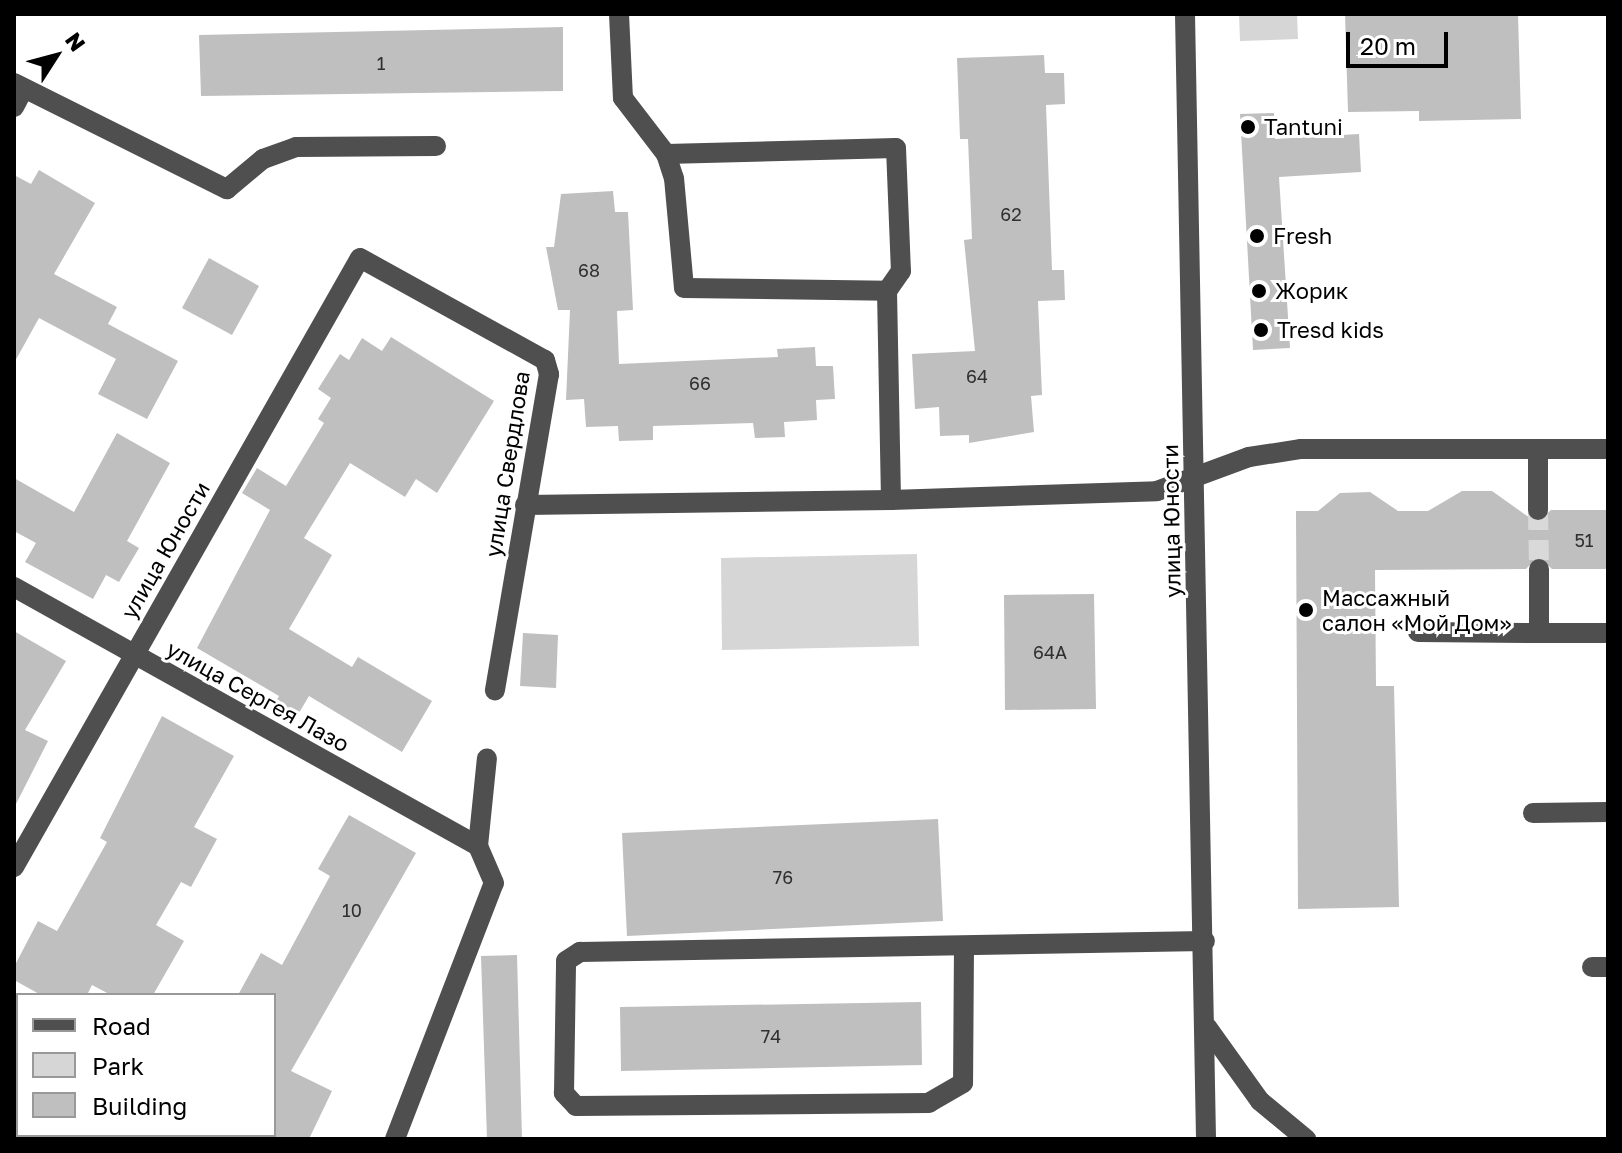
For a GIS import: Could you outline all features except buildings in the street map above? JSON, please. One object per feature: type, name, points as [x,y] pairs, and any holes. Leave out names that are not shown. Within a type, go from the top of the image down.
[{"type":"street","points":[[619,14],[623,98],[666,154],[684,288],[887,291]]},
{"type":"street","name":"улица Юности","points":[[1185,14],[1207,1027],[1206,1139]]},
{"type":"street","points":[[14,107],[19,85],[227,189],[263,159],[296,147],[436,146]]},
{"type":"street","points":[[666,154],[896,148],[901,271],[887,291],[891,500]]},
{"type":"street","name":"улица Юности","points":[[14,867],[360,258]]},
{"type":"street","name":"улица Свердлова","points":[[360,258],[545,360],[549,374],[495,690]]},
{"type":"street","points":[[525,505],[1109,496],[1157,491],[1194,476],[1301,449],[1608,449]]},
{"type":"street","points":[[1538,449],[1538,510]]},
{"type":"street","points":[[1539,569],[1539,633]]},
{"type":"street","name":"улица Сергея Лазо","points":[[14,587],[478,846]]},
{"type":"street","points":[[1418,632],[1608,633]]},
{"type":"street","points":[[395,1139],[494,883],[478,846],[487,758]]},
{"type":"street","points":[[1533,813],[1608,812]]},
{"type":"street","points":[[964,946],[963,1083],[929,1103],[576,1106],[564,1093],[566,961],[580,952],[1205,941]]},
{"type":"street","points":[[1207,1027],[1260,1101],[1306,1139]]},
{"type":"green space","points":[[1239,14],[1297,14],[1298,39],[1240,41]]},
{"type":"green space","points":[[917,554],[919,646],[722,650],[721,558]]},
{"type":"tunnel","points":[[1538,510],[1539,569]]},
{"type":"place","name":"Tantuni","points":[[1248,127]]},
{"type":"place","name":"Fresh","points":[[1257,236]]},
{"type":"place","name":"Жорик","points":[[1259,291]]},
{"type":"place","name":"Tresd kids","points":[[1261,330]]},
{"type":"place","name":"Массажный салон «Мой Дом»","points":[[1306,610]]}]
